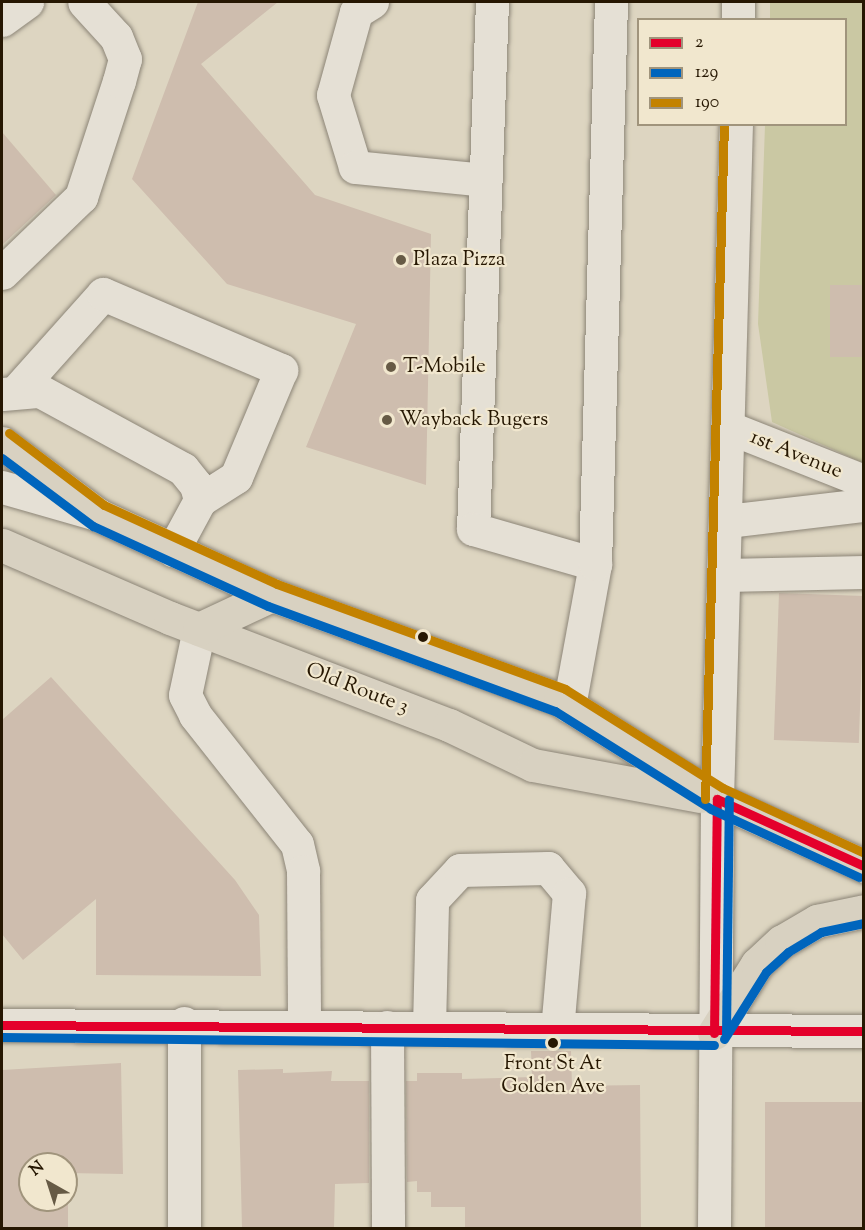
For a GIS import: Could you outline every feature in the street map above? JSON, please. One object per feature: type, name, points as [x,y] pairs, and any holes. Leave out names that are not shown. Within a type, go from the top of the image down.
[{"type":"main road","points":[[2,443],[98,515],[272,595],[569,706],[717,799],[864,866]]},
{"type":"main road","name":"Old Route 3","points":[[3,547],[199,629],[400,705],[533,765],[717,799]]},
{"type":"main road","points":[[199,629],[272,595]]},
{"type":"main road","points":[[714,1033],[757,964],[781,942],[816,921],[864,911]]},
{"type":"street","points":[[2,20],[27,2]]},
{"type":"street","points":[[2,273],[81,197],[119,81],[125,59],[116,37],[84,2]]},
{"type":"street","points":[[372,2],[356,12],[333,95],[354,167],[485,180]]},
{"type":"street","points":[[492,2],[473,529],[595,564]]},
{"type":"street","points":[[569,706],[595,564],[611,2]]},
{"type":"street","points":[[738,2],[738,18]]},
{"type":"street","points":[[714,1228],[717,799],[730,429],[736,126]]},
{"type":"street","points":[[10,391],[103,294],[281,370],[236,477],[200,500],[173,550]]},
{"type":"street","points":[[10,391],[40,391],[169,459],[196,485],[200,500]]},
{"type":"street","name":"1st Avenue","points":[[730,429],[864,481]]},
{"type":"street","points":[[2,487],[98,515]]},
{"type":"street","name":"1st Avenue","points":[[727,521],[864,505]]},
{"type":"street","points":[[725,575],[864,572]]},
{"type":"street","points":[[199,629],[185,694],[195,716],[297,844],[303,871],[304,1025]]},
{"type":"street","points":[[429,1027],[432,900],[460,870],[548,868],[569,894],[557,1030]]},
{"type":"street","points":[[184,1023],[184,1228]]},
{"type":"street","points":[[2,1025],[184,1023],[714,1033],[864,1031]]},
{"type":"street","points":[[387,1027],[388,1228]]},
{"type":"shaded area","points":[[770,2],[863,2],[863,463],[772,422],[758,324],[765,126],[847,126],[847,18],[770,18]]},
{"type":"building","points":[[198,2],[278,2],[201,64],[315,195],[431,234],[426,485],[306,447],[356,324],[227,284],[132,179]]},
{"type":"building","points":[[2,132],[56,195],[2,245]]},
{"type":"building","points":[[830,285],[864,285],[864,357],[830,357]]},
{"type":"building","points":[[779,593],[864,596],[859,743],[774,740]]},
{"type":"building","points":[[51,677],[235,880],[259,915],[261,976],[96,975],[96,899],[23,960],[2,934],[2,720]]},
{"type":"building","points":[[531,1051],[571,1051],[572,1086],[640,1085],[641,1228],[465,1228],[465,1207],[431,1207],[431,1192],[417,1192],[417,1181],[407,1182],[406,1081],[417,1081],[417,1073],[462,1073],[462,1079],[532,1077]]},
{"type":"building","points":[[121,1063],[123,1174],[78,1173],[78,1152],[18,1152],[18,1212],[68,1212],[68,1228],[2,1228],[2,1070]]},
{"type":"building","points":[[283,1069],[283,1073],[332,1071],[331,1081],[369,1081],[369,1183],[335,1184],[334,1228],[242,1228],[238,1070]]},
{"type":"building","points":[[765,1102],[864,1102],[864,1228],[765,1228]]},
{"type":"transit line","name":"190","points":[[705,799],[724,126]]},
{"type":"transit line","name":"190","points":[[9,433],[104,505],[277,584],[565,689],[723,788],[864,853]]},
{"type":"transit line","name":"129","points":[[2,458],[93,526],[268,606],[555,711],[711,809],[859,877]]},
{"type":"transit line","name":"2","points":[[717,799],[864,866]]},
{"type":"transit line","name":"2","points":[[714,1033],[717,799]]},
{"type":"transit line","name":"129","points":[[726,1033],[729,799]]},
{"type":"transit line","name":"129","points":[[724,1039],[766,972],[788,952],[821,932],[864,923]]},
{"type":"transit line","name":"2","points":[[2,1025],[864,1031]]},
{"type":"transit line","name":"129","points":[[2,1037],[714,1045]]},
{"type":"place","name":"Plaza Pizza","points":[[401,260]]},
{"type":"place","name":"T-Mobile","points":[[391,367]]},
{"type":"place","name":"Wayback Bugers","points":[[387,420]]},
{"type":"place","name":"Front St At Golden Ave","points":[[553,1043]]}]
